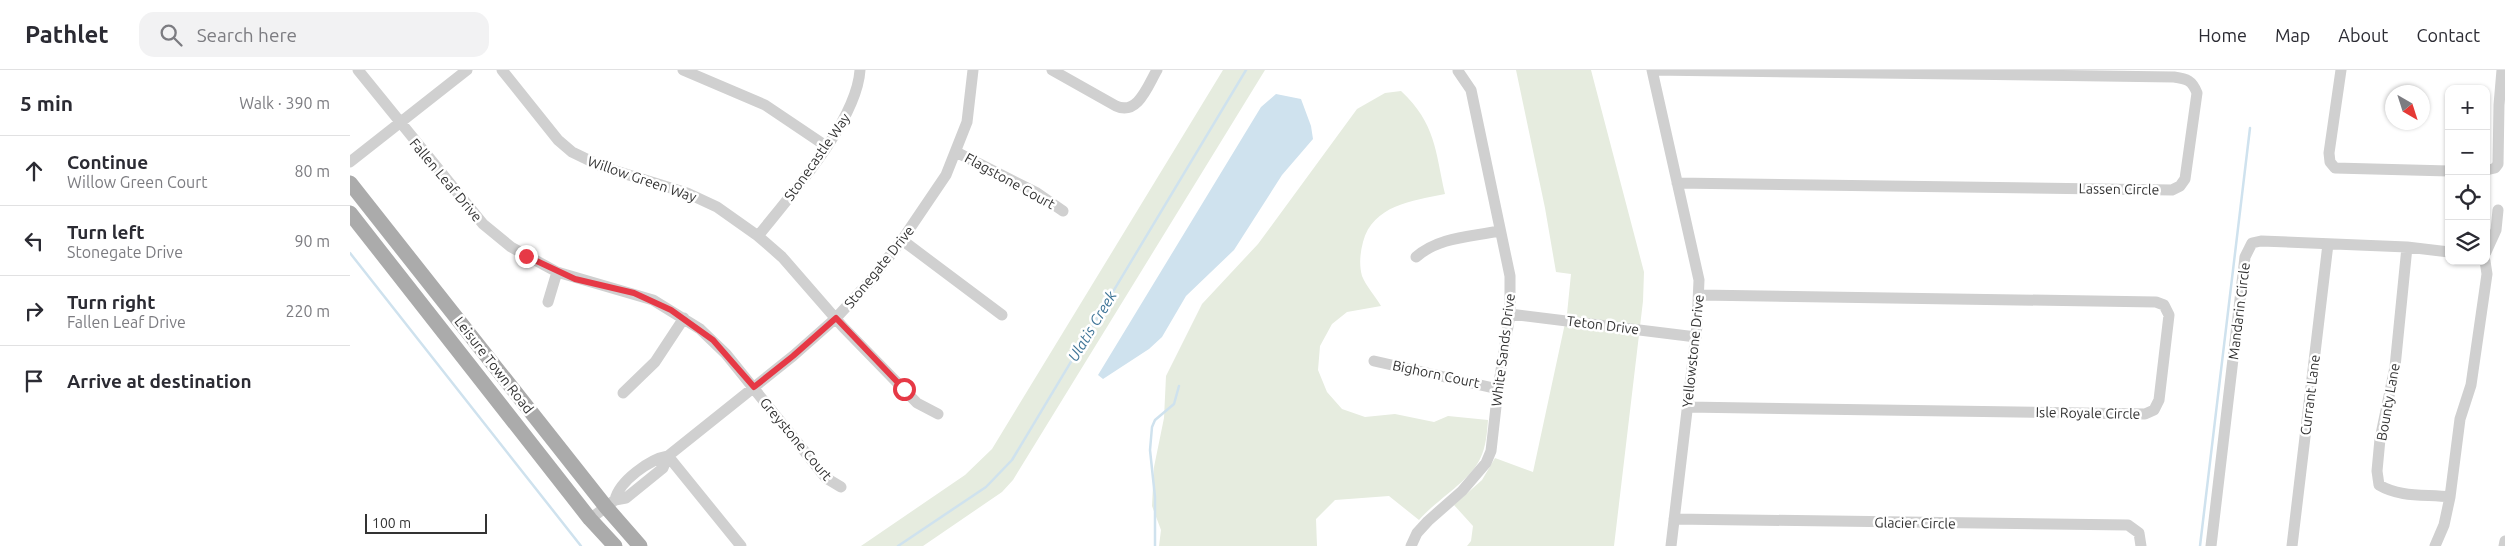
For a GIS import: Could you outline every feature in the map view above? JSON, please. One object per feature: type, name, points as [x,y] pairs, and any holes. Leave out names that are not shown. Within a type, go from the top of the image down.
[{"type":"main road","name":"Leisure Town Road","points":[[350,183],[610,503],[640,546]]},
{"type":"main road","name":"Leisure Town Road","points":[[350,213],[590,519],[615,546]]},
{"type":"street","name":"Fallen Leaf Drive","points":[[358,70],[483,224],[518,252],[557,272],[575,279],[634,293],[653,300],[684,318],[713,340],[754,387]]},
{"type":"street","points":[[350,162],[466,70]]},
{"type":"street","name":"Willow Green Way","points":[[502,70],[558,140],[572,152],[603,167],[687,192],[717,207],[758,236],[782,257],[836,318],[917,403],[938,414]]},
{"type":"street","points":[[683,70],[765,105],[826,146]]},
{"type":"street","name":"Stonecastle Way","points":[[758,236],[790,197],[849,111],[856,94],[860,70]]},
{"type":"street","name":"Stonegate Drive","points":[[590,519],[610,503],[626,498],[663,468],[668,456],[793,356],[836,318],[870,282],[902,240],[946,175],[967,122],[973,70]]},
{"type":"street","points":[[1052,70],[1124,109],[1137,104],[1158,70]]},
{"type":"street","name":"Lassen Circle","points":[[1652,70],[2174,77],[2198,81],[2185,179],[2182,188],[2171,190],[1678,182]]},
{"type":"street","name":"Yellowstone Drive","points":[[1652,70],[1697,267],[1699,295],[1688,407],[1670,546]]},
{"type":"street","points":[[2341,70],[2329,153],[2330,162],[2335,168],[2445,171]]},
{"type":"street","points":[[2490,169],[2495,168],[2499,159],[2499,105],[2502,70]]},
{"type":"street","name":"White Sands Drive","points":[[1411,546],[1417,533],[1428,520],[1462,491],[1486,463],[1491,450],[1498,388],[1510,314],[1510,276],[1499,230],[1472,90],[1458,71]]},
{"type":"street","name":"Flagstone Court","points":[[956,152],[1037,193],[1063,211]]},
{"type":"street","points":[[2490,243],[2496,230],[2498,210]]},
{"type":"street","points":[[1416,257],[1426,248],[1437,243],[1499,230]]},
{"type":"street","points":[[902,240],[1002,315]]},
{"type":"street","name":"Mandarin Circle","points":[[2211,546],[2245,257],[2252,243],[2262,241],[2407,247],[2445,252]]},
{"type":"street","name":"Currant Lane","points":[[2292,546],[2328,244]]},
{"type":"street","name":"Bounty Lane","points":[[2407,247],[2395,367],[2380,439],[2379,485],[2390,492],[2450,497]]},
{"type":"street","points":[[2435,546],[2444,525],[2450,497],[2460,419],[2472,375],[2487,274],[2486,265]]},
{"type":"street","points":[[548,302],[557,272]]},
{"type":"street","name":"Isle Royale Circle","points":[[1688,407],[2157,413],[2171,305],[2148,301],[1699,295]]},
{"type":"street","name":"Teton Drive","points":[[1510,314],[1696,337]]},
{"type":"street","points":[[623,393],[655,362],[684,318]]},
{"type":"street","name":"Bighorn Court","points":[[1374,362],[1498,388]]},
{"type":"street","name":"Greystone Court","points":[[754,387],[826,478],[841,487]]},
{"type":"street","points":[[668,456],[741,546]]},
{"type":"street","name":"Glacier Circle","points":[[1674,519],[2124,525],[2142,529],[2142,546]]},
{"type":"street","points":[[2504,546],[2505,541]]},
{"type":"shaded area","points":[[1223,70],[1265,70],[1013,480],[1002,492],[923,546],[861,546],[965,475],[992,449]]},
{"type":"shaded area","points":[[1516,70],[1591,70],[1644,272],[1643,301],[1614,546],[1467,546],[1471,541],[1473,526],[1454,505],[1482,480],[1495,458],[1533,472],[1567,314],[1571,274],[1556,272],[1545,208]]},
{"type":"shaded area","points":[[1401,91],[1413,103],[1428,126],[1436,151],[1445,194],[1395,207],[1375,220],[1363,242],[1360,263],[1362,276],[1381,306],[1347,312],[1332,324],[1320,346],[1318,370],[1327,392],[1342,409],[1365,417],[1395,414],[1434,422],[1448,416],[1488,420],[1485,445],[1480,459],[1460,483],[1419,520],[1389,496],[1335,500],[1316,519],[1317,546],[1159,546],[1161,530],[1152,506],[1154,467],[1164,418],[1166,376],[1202,304],[1258,244],[1357,109],[1385,93]]},
{"type":"water","points":[[1276,94],[1301,99],[1311,126],[1313,139],[1282,175],[1234,250],[1186,296],[1162,337],[1149,349],[1103,379],[1098,375],[1261,107]]},
{"type":"waterway","name":"Ulatis Creek","points":[[898,546],[986,487],[1012,460],[1246,70]]},
{"type":"waterway","points":[[2200,546],[2250,128]]},
{"type":"waterway","points":[[350,253],[581,546]]},
{"type":"waterway","points":[[1155,546],[1155,497],[1150,450],[1152,427],[1155,420],[1174,404],[1179,386]]},
{"type":"route","points":[[526,256],[575,279],[634,293],[653,300],[671,310],[713,340],[754,387],[836,318],[904,389]]}]
